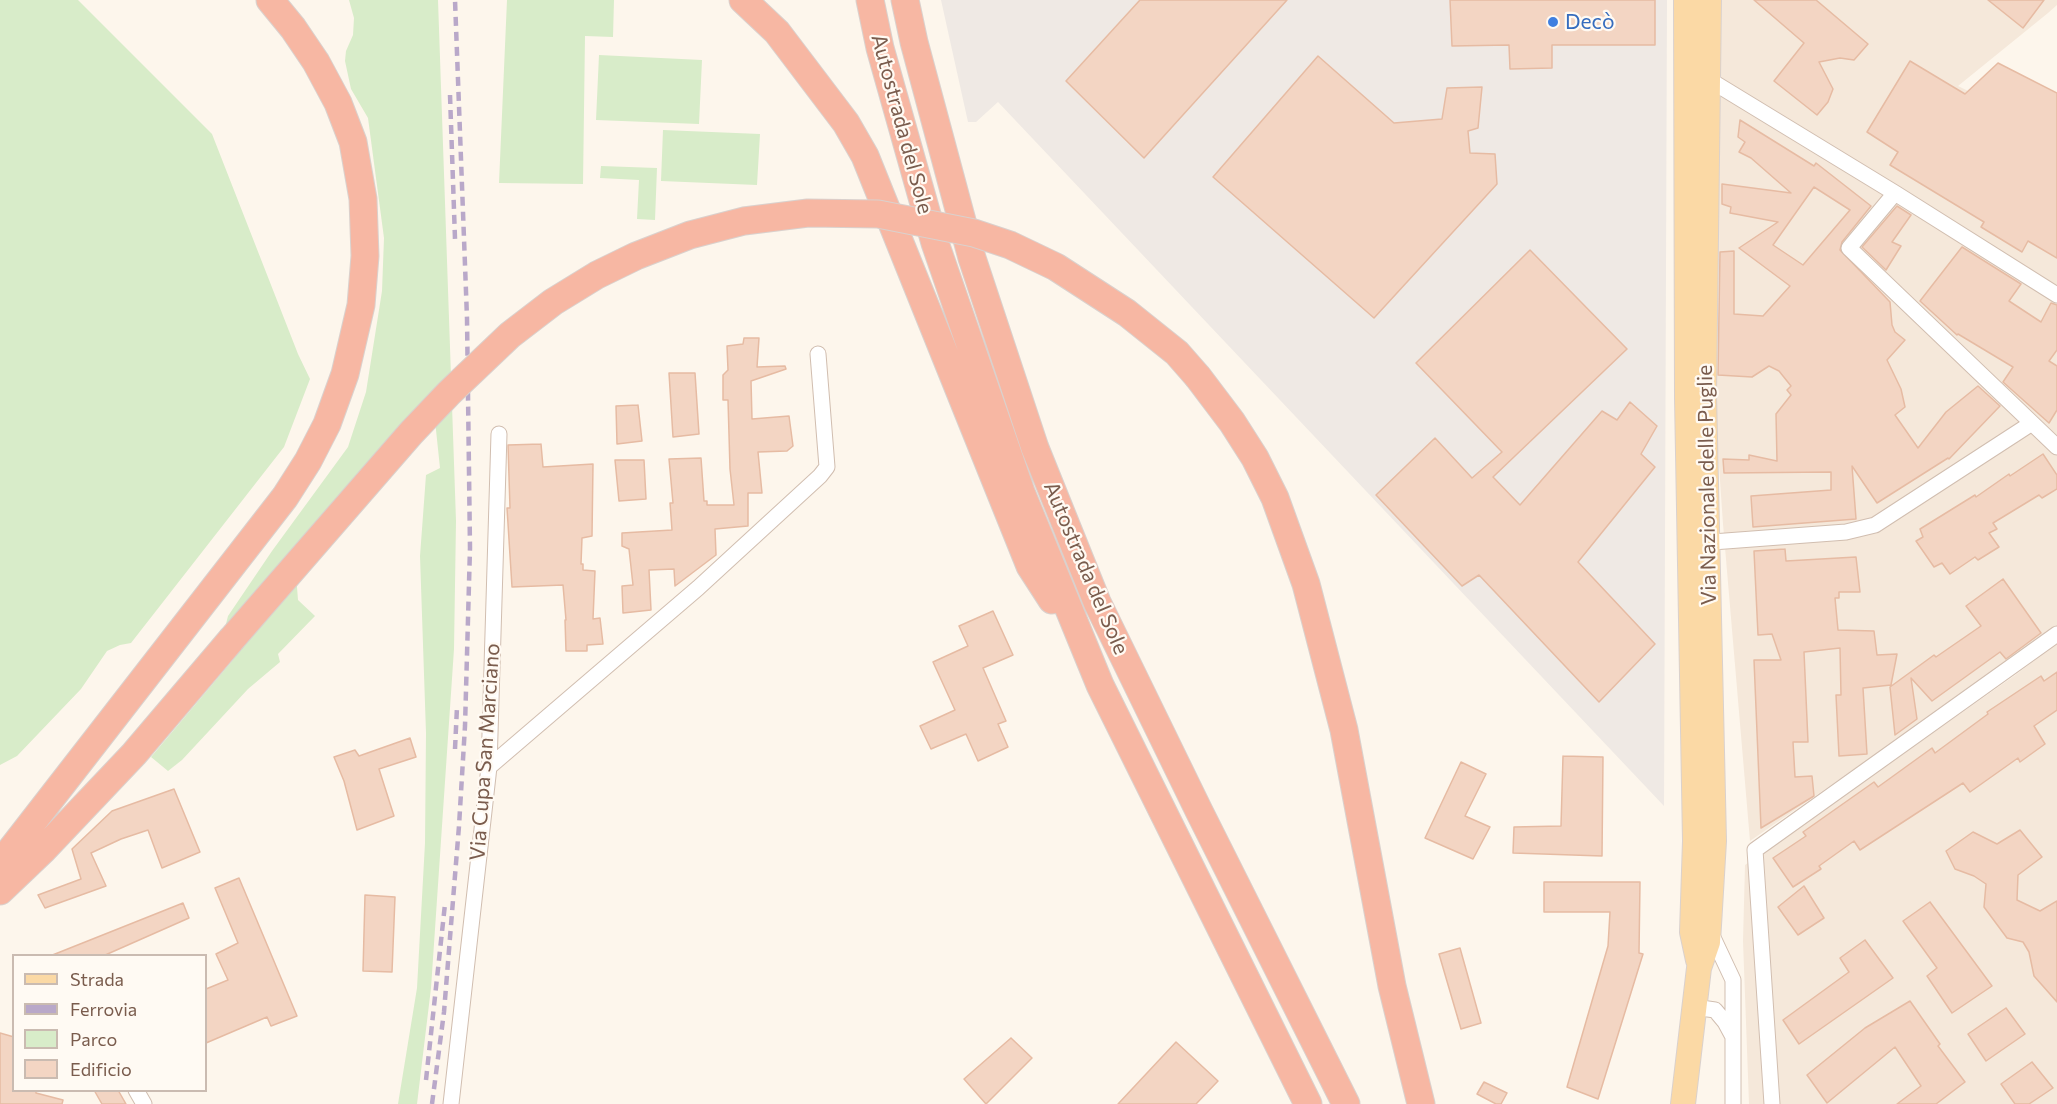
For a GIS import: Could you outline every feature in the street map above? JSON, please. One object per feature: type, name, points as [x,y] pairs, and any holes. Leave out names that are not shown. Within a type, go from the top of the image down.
[{"type":"highway","points":[[0,864],[285,497],[308,461],[327,424],[345,374],[361,305],[365,256],[363,199],[353,142],[338,103],[316,62],[270,0]]},
{"type":"highway","points":[[743,0],[777,32],[846,123],[864,156],[1030,566],[1086,651]]},
{"type":"highway","name":"Autostrada del Sole","points":[[870,0],[880,48],[935,243],[1021,492],[1105,696],[1308,1104]]},
{"type":"highway","name":"Autostrada del Sole","points":[[906,0],[914,42],[972,258],[1039,459],[1097,602],[1346,1104]]},
{"type":"highway","points":[[0,891],[43,850],[134,754],[411,433],[510,335],[553,302],[597,275],[636,256],[690,235],[744,221],[808,213],[878,214],[974,233],[1010,245],[1056,267],[1127,313],[1177,353],[1198,376],[1255,458],[1275,498],[1306,584],[1344,730],[1392,986],[1421,1104]]},
{"type":"main road","name":"Via Nazionale delle Puglie","points":[[1686,0],[1697,79],[1698,543],[1692,932],[1699,968]]},
{"type":"main road","name":"Via Nazionale delle Puglie","points":[[1697,79],[1709,0]]},
{"type":"main road","name":"Via Nazionale delle Puglie","points":[[1683,1104],[1699,968],[1708,942],[1714,842],[1698,543]]},
{"type":"street","points":[[1697,79],[1895,193],[2057,295]]},
{"type":"street","points":[[1895,193],[1849,248],[2057,447]]},
{"type":"street","points":[[489,767],[698,588],[820,476],[827,467],[818,354]]},
{"type":"street","points":[[1698,543],[1846,532],[1875,525],[2032,423]]},
{"type":"street","name":"Via Cupa San Marciano","points":[[451,1104],[489,767],[499,434]]},
{"type":"street","points":[[1772,1104],[1755,850],[2057,634]]},
{"type":"street","points":[[1709,929],[1733,980],[1733,1104]]},
{"type":"street","points":[[1694,1007],[1715,1010],[1725,1022],[1732,1036]]},
{"type":"shaded area","points":[[941,0],[1667,0],[1664,806],[998,102],[976,122],[968,122]]},
{"type":"shaded area","points":[[1715,0],[2057,0],[2057,5],[2048,13],[1958,86],[2057,135],[2057,629],[1750,841],[1713,379]]},
{"type":"shaded area","points":[[2057,643],[2057,1104],[1749,1104],[1743,941],[1745,865],[2014,676]]},
{"type":"green space","points":[[0,0],[78,0],[212,134],[298,354],[310,379],[284,447],[131,643],[107,651],[81,689],[17,756],[0,765]]},
{"type":"green space","points":[[349,0],[438,0],[456,521],[454,649],[431,988],[417,1104],[398,1104],[417,988],[425,843],[426,733],[420,556],[426,475],[440,468],[432,392],[294,548],[298,600],[315,616],[278,654],[280,662],[248,689],[182,760],[168,771],[151,757],[248,639],[228,628],[226,624],[228,616],[348,447],[366,392],[382,291],[384,238],[368,118],[351,89],[345,61],[346,51],[353,35],[354,18]]},
{"type":"green space","points":[[507,0],[614,0],[613,37],[585,36],[583,184],[499,183]]},
{"type":"green space","points":[[599,55],[702,60],[699,124],[596,120]]},
{"type":"green space","points":[[663,130],[760,134],[757,185],[661,181]]},
{"type":"green space","points":[[601,166],[657,168],[655,220],[637,219],[639,180],[600,178]]},
{"type":"building","points":[[1140,0],[1287,0],[1144,158],[1066,81]]},
{"type":"building","name":"Decò","points":[[1450,0],[1655,0],[1655,45],[1552,45],[1552,68],[1510,69],[1509,45],[1452,46]]},
{"type":"building","points":[[1754,0],[1816,0],[1868,44],[1854,60],[1840,58],[1819,62],[1833,89],[1828,102],[1817,115],[1774,81],[1804,43]]},
{"type":"building","points":[[1988,0],[2044,0],[2023,28]]},
{"type":"building","points":[[1318,56],[1394,123],[1442,119],[1447,88],[1482,87],[1478,128],[1468,131],[1470,153],[1495,154],[1497,184],[1374,318],[1213,177]]},
{"type":"building","points":[[1910,61],[1965,94],[1998,63],[2057,93],[2057,258],[2028,241],[2022,252],[1981,227],[1984,222],[1890,165],[1898,152],[1867,132]]},
{"type":"building","points":[[1740,120],[1814,166],[1816,163],[1871,206],[1842,242],[1840,250],[1890,302],[1892,325],[1895,332],[1905,340],[1887,360],[1901,389],[1905,407],[1895,415],[1918,448],[1946,412],[1978,386],[2000,406],[1949,459],[1877,503],[1852,466],[1856,519],[1753,527],[1751,496],[1831,490],[1831,472],[1724,473],[1723,459],[1749,460],[1749,455],[1777,461],[1776,414],[1791,395],[1787,390],[1791,386],[1779,371],[1769,366],[1752,377],[1718,375],[1720,252],[1734,251],[1734,314],[1763,316],[1790,286],[1739,248],[1778,222],[1730,213],[1731,207],[1722,204],[1722,184],[1791,193],[1751,158],[1739,152],[1745,142],[1738,137]],"holes":[[[1814,187],[1850,210],[1803,265],[1773,245]]]},
{"type":"building","points":[[1897,206],[1911,215],[1892,242],[1901,246],[1886,270],[1862,247]]},
{"type":"building","points":[[1962,247],[2021,284],[2009,301],[2041,322],[2051,303],[2057,305],[2057,350],[2049,361],[2057,366],[2057,410],[2049,423],[2003,382],[2013,367],[1957,335],[1920,301]]},
{"type":"building","points":[[1530,250],[1627,349],[1493,477],[1520,505],[1602,411],[1617,420],[1630,402],[1657,426],[1641,454],[1655,467],[1578,562],[1655,644],[1599,702],[1479,575],[1462,586],[1376,495],[1435,438],[1472,478],[1502,452],[1416,363]]},
{"type":"building","points":[[744,338],[759,338],[757,367],[785,366],[786,369],[751,381],[752,419],[789,416],[793,446],[787,451],[758,452],[762,493],[748,493],[748,526],[715,529],[716,555],[675,586],[674,569],[649,570],[651,610],[623,613],[622,586],[633,585],[629,549],[622,546],[622,533],[672,530],[670,503],[673,503],[669,459],[701,458],[704,501],[707,501],[707,505],[734,505],[730,469],[728,400],[723,400],[723,375],[728,370],[727,346],[743,344]]},
{"type":"building","points":[[669,373],[695,373],[699,434],[673,437]]},
{"type":"building","points":[[638,405],[642,441],[617,444],[616,406]]},
{"type":"building","points":[[541,444],[543,467],[593,464],[592,536],[582,538],[581,564],[583,564],[583,570],[595,571],[593,619],[600,618],[603,644],[587,645],[587,651],[566,651],[563,585],[512,587],[507,508],[510,508],[508,445]]},
{"type":"building","points":[[2043,454],[2057,475],[2057,489],[2042,498],[2039,495],[1993,523],[1997,529],[1989,533],[1999,547],[1978,560],[1975,557],[1950,574],[1942,563],[1934,567],[1916,541],[1923,537],[1920,529],[1975,495],[1976,497]]},
{"type":"building","points":[[615,460],[644,460],[646,499],[619,501]]},
{"type":"building","points":[[1785,549],[1786,561],[1856,557],[1860,592],[1839,592],[1839,598],[1835,598],[1838,630],[1874,631],[1877,655],[1897,654],[1891,685],[1863,688],[1867,754],[1839,756],[1836,695],[1841,695],[1840,648],[1804,652],[1808,742],[1793,742],[1795,777],[1812,776],[1814,796],[1761,828],[1754,660],[1781,660],[1772,634],[1758,635],[1754,551]]},
{"type":"building","points":[[2003,579],[2041,633],[2006,659],[2000,652],[1932,701],[1911,678],[1917,719],[1895,735],[1890,687],[1934,655],[1936,657],[1981,626],[1966,606]]},
{"type":"building","points":[[993,611],[1013,655],[983,668],[1006,721],[998,724],[1008,747],[978,761],[966,734],[931,749],[920,726],[955,710],[933,662],[968,646],[959,626]]},
{"type":"building","points":[[2057,672],[2057,710],[2034,726],[2045,744],[2020,762],[2018,758],[1970,792],[1963,783],[1860,850],[1854,841],[1819,866],[1821,869],[1793,887],[1773,858],[1806,836],[1803,832],[1874,782],[1878,787],[1932,748],[1935,753],[1988,714],[1987,712],[2041,676],[2044,681]]},
{"type":"building","points":[[410,738],[416,757],[379,769],[394,816],[357,830],[344,781],[334,757],[355,750],[359,756]]},
{"type":"building","points":[[1563,756],[1603,757],[1602,856],[1513,853],[1514,827],[1561,826]]},
{"type":"building","points":[[1461,762],[1486,774],[1465,816],[1490,827],[1473,859],[1425,838]]},
{"type":"building","points":[[174,789],[200,852],[162,868],[148,830],[121,839],[91,853],[106,886],[45,908],[38,895],[81,879],[72,849],[112,811]]},
{"type":"building","points":[[2020,830],[2042,857],[2018,875],[2017,900],[2040,911],[2057,901],[2057,1002],[2034,976],[2029,952],[2023,942],[2007,938],[1984,907],[1986,884],[1974,876],[1955,869],[1946,851],[1973,832],[1997,844]]},
{"type":"building","points":[[239,878],[297,1016],[271,1026],[267,1017],[207,1043],[207,989],[228,980],[216,954],[238,943],[215,888]]},
{"type":"building","points":[[1544,882],[1640,882],[1639,953],[1643,954],[1598,1099],[1567,1087],[1608,946],[1610,912],[1544,912]]},
{"type":"building","points":[[1804,886],[1824,918],[1798,935],[1778,907]]},
{"type":"building","points":[[365,895],[395,897],[392,972],[363,971]]},
{"type":"building","points":[[1930,902],[1992,986],[1952,1013],[1927,976],[1937,968],[1903,921]]},
{"type":"building","points":[[183,903],[189,918],[108,954],[55,954]]},
{"type":"building","points":[[1865,940],[1893,978],[1799,1044],[1783,1020],[1849,972],[1840,958]]},
{"type":"building","points":[[1460,948],[1481,1023],[1461,1029],[1439,954]]},
{"type":"building","points":[[1910,1001],[1940,1044],[1938,1046],[1965,1082],[1936,1104],[1897,1104],[1921,1086],[1895,1047],[1827,1103],[1807,1075],[1865,1028]]},
{"type":"building","points":[[2006,1008],[2025,1034],[1986,1061],[1968,1034]]},
{"type":"building","points":[[0,1033],[12,1036],[12,1092],[36,1092],[63,1100],[62,1104],[0,1104]]},
{"type":"building","points":[[1011,1038],[1032,1058],[986,1104],[964,1079]]},
{"type":"building","points":[[1176,1042],[1218,1081],[1196,1104],[1118,1104]]},
{"type":"building","points":[[2032,1062],[2053,1088],[2029,1104],[2015,1104],[2001,1084]]},
{"type":"building","points":[[1484,1082],[1507,1093],[1501,1104],[1496,1104],[1477,1094]]},
{"type":"building","points":[[95,1092],[119,1092],[126,1104],[102,1104]]},
{"type":"railway","points":[[432,1104],[444,1012],[459,826],[465,726],[470,548],[467,318],[455,0]]},
{"type":"railway","points":[[450,95],[455,239]]},
{"type":"railway","points":[[455,749],[457,707]]},
{"type":"railway","points":[[426,1080],[445,904]]},
{"type":"place","name":"Decò","points":[[1553,22]]}]
